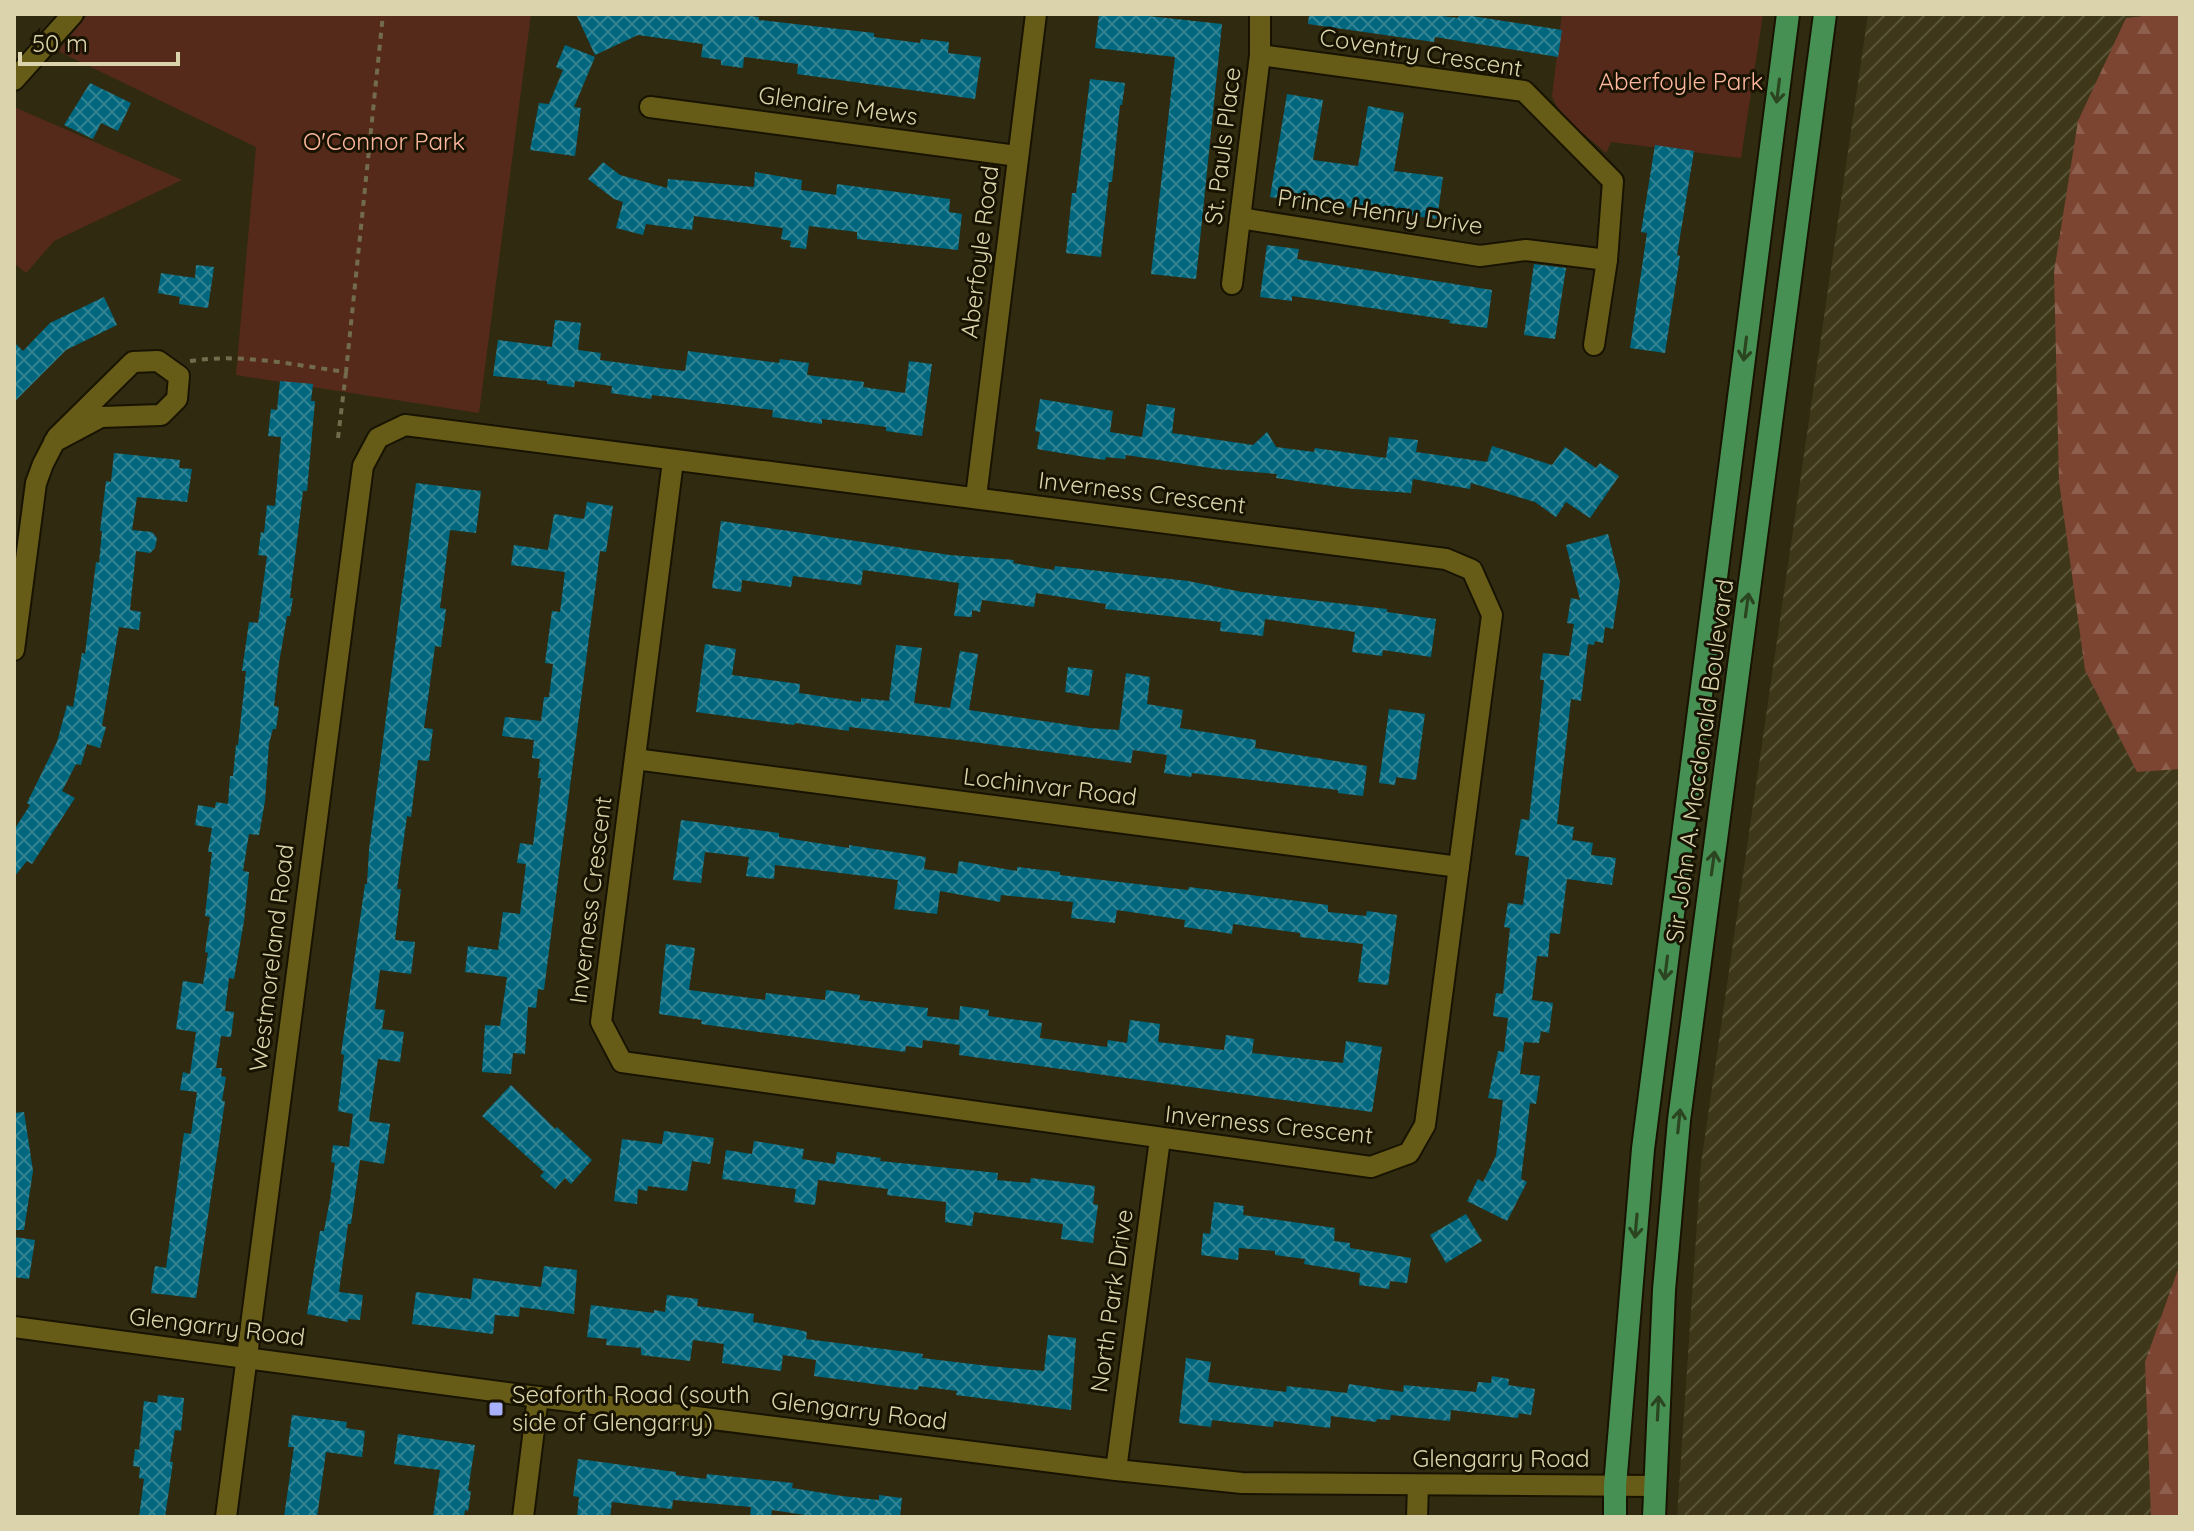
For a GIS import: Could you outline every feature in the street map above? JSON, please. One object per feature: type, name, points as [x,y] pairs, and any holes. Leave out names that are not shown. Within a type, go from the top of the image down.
[{"type":"main road","name":"Sir John A. Macdonald Boulevard","points":[[1615,1517],[1643,1149],[1788,14]]},
{"type":"main road","name":"Sir John A. Macdonald Boulevard","points":[[1654,1517],[1664,1290],[1679,1120],[1825,14]]},
{"type":"street","points":[[14,80],[73,14]]},
{"type":"street","name":"Aberfoyle Road","points":[[976,497],[1036,14]]},
{"type":"street","name":"St. Pauls Place","points":[[1232,284],[1260,55],[1260,14]]},
{"type":"street","name":"Coventry Crescent","points":[[1260,55],[1524,91],[1613,181],[1607,260],[1594,345]]},
{"type":"street","name":"Glenaire Mews","points":[[650,107],[1018,156]]},
{"type":"street","name":"Prince Henry Drive","points":[[1240,218],[1480,256],[1526,250],[1607,260]]},
{"type":"street","points":[[14,650],[36,483],[54,442],[133,362],[158,361],[179,376],[177,399],[161,415],[101,417],[54,442]]},
{"type":"street","name":"Inverness Crescent","points":[[405,425],[1446,559],[1472,570],[1492,615],[1425,1125],[1409,1153],[1371,1167],[622,1062],[601,1022],[673,461]]},
{"type":"street","name":"Westmoreland Road","points":[[226,1517],[363,466],[378,438],[405,425]]},
{"type":"street","name":"Lochinvar Road","points":[[635,759],[1459,867]]},
{"type":"street","name":"North Park Drive","points":[[1116,1470],[1160,1139]]},
{"type":"street","name":"Glengarry Road","points":[[14,1327],[538,1397],[1242,1483],[1654,1486]]},
{"type":"street","points":[[523,1517],[538,1397]]},
{"type":"street","points":[[1417,1517],[1418,1485]]},
{"type":"path","points":[[338,438],[383,14]]},
{"type":"path","points":[[164,366],[215,358],[245,358],[346,372]]},
{"type":"shaded area","points":[[1868,14],[2180,14],[2180,1517],[1677,1517],[1701,1164]]},
{"type":"green space","name":"O'Connor Park","points":[[88,14],[531,14],[479,413],[236,375],[256,147],[58,51]]},
{"type":"green space","name":"Aberfoyle Park","points":[[1562,14],[1763,14],[1741,158],[1611,142],[1606,153],[1568,120],[1552,96]]},
{"type":"green space","points":[[2180,14],[2180,769],[2137,772],[2085,670],[2059,481],[2054,272],[2078,121],[2126,18]]},
{"type":"green space","points":[[14,107],[182,180],[54,241],[26,273],[14,263]]},
{"type":"green space","points":[[2180,1264],[2180,1517],[2151,1517],[2145,1362]]},
{"type":"building","points":[[576,14],[734,14],[759,17],[759,20],[874,33],[874,37],[920,43],[921,39],[949,42],[948,53],[981,57],[975,99],[797,74],[798,64],[744,57],[743,68],[721,65],[721,60],[701,57],[703,44],[638,35],[595,55]]},
{"type":"building","points":[[1099,14],[1130,14],[1222,24],[1196,279],[1151,274],[1175,57],[1095,48]]},
{"type":"building","points":[[1309,14],[1426,14],[1458,18],[1459,14],[1562,30],[1558,57],[1435,37],[1434,42],[1308,24]]},
{"type":"building","points":[[565,45],[595,57],[574,107],[581,108],[575,156],[530,150],[539,103],[549,104],[563,70],[556,67]]},
{"type":"building","points":[[1090,79],[1125,83],[1101,257],[1066,253]]},
{"type":"building","points":[[90,83],[131,103],[118,131],[101,123],[93,139],[64,125]]},
{"type":"building","points":[[1287,94],[1323,100],[1313,160],[1358,166],[1368,106],[1404,113],[1394,171],[1443,177],[1437,219],[1270,197]]},
{"type":"building","points":[[1655,145],[1694,151],[1665,353],[1630,348],[1647,233],[1641,232]]},
{"type":"building","points":[[603,162],[620,175],[667,188],[668,179],[754,187],[755,172],[802,180],[801,190],[836,195],[837,184],[950,199],[949,212],[962,214],[958,250],[857,239],[857,232],[809,226],[806,249],[790,247],[791,241],[781,239],[783,228],[694,216],[692,230],[646,224],[643,235],[616,228],[623,202],[614,199],[588,179]]},
{"type":"building","points":[[1267,245],[1299,249],[1297,259],[1492,290],[1487,328],[1292,296],[1292,301],[1260,297]]},
{"type":"building","points":[[1534,264],[1566,268],[1555,339],[1524,335]]},
{"type":"building","points":[[196,265],[214,267],[208,308],[179,304],[180,297],[158,293],[161,273],[195,278]]},
{"type":"building","points":[[104,297],[117,325],[66,350],[14,402],[14,342],[23,351],[50,323]]},
{"type":"building","points":[[555,320],[581,323],[578,350],[601,353],[600,360],[667,369],[685,371],[688,351],[779,363],[780,359],[809,363],[807,375],[864,382],[863,387],[905,393],[909,361],[932,364],[922,436],[886,431],[886,427],[822,419],[822,424],[772,417],[773,410],[611,393],[612,386],[575,381],[574,387],[493,376],[498,340],[552,347]]},
{"type":"building","points":[[280,381],[313,384],[311,401],[315,401],[307,491],[303,491],[290,598],[293,598],[279,663],[274,706],[279,707],[276,729],[273,729],[269,743],[265,801],[259,835],[249,834],[243,871],[249,872],[244,921],[234,979],[229,978],[225,1011],[234,1012],[231,1037],[221,1036],[216,1068],[222,1068],[221,1076],[226,1077],[222,1101],[225,1101],[196,1298],[151,1293],[155,1266],[166,1268],[184,1133],[191,1134],[197,1092],[180,1090],[183,1072],[190,1074],[196,1032],[176,1029],[183,981],[203,984],[208,953],[205,952],[210,917],[205,916],[212,828],[195,825],[198,805],[215,808],[216,802],[228,804],[230,776],[233,776],[238,745],[246,671],[242,671],[249,622],[258,623],[267,556],[258,555],[261,532],[264,533],[267,505],[275,506],[281,437],[268,436],[271,409],[277,410]]},
{"type":"building","points":[[1040,399],[1113,411],[1110,432],[1142,437],[1147,404],[1175,408],[1172,433],[1253,445],[1267,432],[1276,447],[1314,452],[1315,448],[1386,458],[1389,437],[1418,440],[1416,452],[1487,462],[1492,446],[1552,465],[1565,447],[1596,468],[1600,463],[1619,476],[1590,518],[1566,502],[1556,517],[1535,502],[1471,483],[1470,489],[1413,479],[1411,493],[1354,489],[1276,478],[1277,474],[1217,469],[1126,455],[1125,459],[1106,457],[1105,460],[1037,449],[1040,432],[1035,431]]},
{"type":"building","points":[[114,453],[180,460],[179,468],[192,469],[187,502],[137,497],[132,530],[152,532],[157,538],[155,548],[150,553],[136,551],[130,610],[141,612],[139,630],[119,627],[102,726],[106,727],[100,748],[87,744],[81,765],[76,764],[62,791],[75,798],[32,864],[27,861],[14,877],[14,830],[30,805],[27,803],[57,742],[67,705],[73,707],[82,653],[85,654],[96,562],[99,563],[106,481],[111,482]]},
{"type":"building","points":[[416,483],[481,491],[476,533],[450,530],[440,608],[446,609],[441,647],[435,646],[424,728],[433,729],[429,761],[418,760],[397,889],[401,889],[395,940],[415,942],[411,974],[380,970],[375,1009],[385,1010],[382,1029],[404,1032],[400,1062],[378,1059],[369,1121],[390,1124],[384,1164],[360,1160],[339,1292],[363,1295],[360,1320],[348,1319],[348,1322],[307,1314],[320,1231],[324,1231],[330,1199],[335,1163],[331,1162],[333,1145],[349,1147],[353,1114],[338,1111],[344,1055],[341,1054],[367,884]]},
{"type":"building","points":[[587,502],[613,506],[606,552],[600,551],[544,990],[538,989],[536,1008],[528,1007],[525,1054],[513,1053],[511,1074],[482,1072],[485,1025],[500,1026],[507,977],[465,972],[468,946],[498,950],[503,912],[520,914],[526,864],[517,863],[520,843],[533,845],[541,778],[538,778],[540,759],[532,758],[534,740],[502,736],[505,717],[541,721],[544,697],[549,697],[553,664],[545,663],[552,611],[560,612],[565,572],[511,565],[514,545],[548,550],[554,514],[584,519]]},
{"type":"building","points":[[721,521],[950,555],[1014,560],[1013,563],[1054,570],[1055,566],[1188,581],[1242,592],[1387,609],[1387,612],[1436,619],[1431,657],[1383,650],[1382,656],[1352,652],[1355,632],[1265,619],[1263,636],[1220,631],[1221,622],[1105,609],[1106,604],[1036,593],[1034,607],[982,600],[980,612],[972,610],[972,617],[954,616],[959,583],[863,570],[861,585],[793,576],[791,587],[742,580],[741,592],[712,588]]},
{"type":"building","points":[[1608,534],[1620,582],[1613,629],[1605,627],[1603,643],[1595,641],[1594,645],[1588,644],[1581,701],[1571,699],[1557,824],[1574,827],[1572,840],[1593,843],[1591,855],[1616,858],[1612,885],[1567,879],[1560,934],[1550,933],[1548,957],[1537,956],[1532,1000],[1553,1003],[1549,1033],[1541,1031],[1539,1043],[1524,1042],[1520,1074],[1540,1076],[1536,1104],[1530,1103],[1521,1179],[1527,1182],[1507,1221],[1467,1201],[1478,1179],[1483,1182],[1496,1156],[1503,1100],[1488,1098],[1498,1051],[1504,1052],[1508,1018],[1493,1016],[1496,993],[1503,994],[1510,928],[1504,927],[1508,903],[1523,905],[1529,857],[1515,855],[1521,819],[1529,820],[1544,680],[1540,680],[1543,653],[1569,656],[1574,624],[1567,623],[1571,598],[1580,600],[1566,545]]},
{"type":"building","points":[[705,644],[736,649],[732,675],[800,684],[799,693],[861,702],[861,698],[889,701],[896,645],[922,648],[914,703],[950,708],[960,651],[978,654],[969,710],[1090,728],[1119,730],[1126,673],[1150,677],[1147,704],[1183,710],[1180,728],[1256,740],[1255,748],[1367,766],[1363,796],[1338,793],[1338,790],[1192,773],[1191,777],[1164,773],[1167,755],[1133,750],[1131,763],[849,727],[849,731],[696,712]]},
{"type":"building","points":[[1068,667],[1093,670],[1089,696],[1065,692]]},
{"type":"building","points":[[1389,709],[1425,714],[1416,780],[1396,777],[1395,785],[1379,783]]},
{"type":"building","points":[[681,820],[779,833],[779,837],[849,848],[849,845],[926,857],[924,869],[957,874],[959,861],[1017,871],[1017,867],[1060,872],[1060,875],[1188,890],[1189,887],[1328,905],[1328,912],[1366,916],[1367,911],[1397,915],[1388,985],[1358,982],[1363,944],[1300,937],[1300,933],[1233,924],[1232,934],[1184,927],[1185,920],[1117,910],[1115,923],[1071,918],[1073,902],[1001,895],[1000,902],[940,891],[937,914],[894,909],[898,880],[775,865],[774,879],[746,876],[749,857],[705,852],[701,883],[673,880]]},
{"type":"building","points":[[666,944],[695,948],[689,990],[765,1000],[766,993],[825,1000],[826,990],[860,995],[859,1000],[928,1008],[927,1016],[959,1020],[960,1006],[989,1010],[988,1016],[1042,1023],[1040,1038],[1107,1047],[1108,1040],[1127,1043],[1130,1020],[1160,1024],[1158,1042],[1224,1050],[1226,1035],[1254,1039],[1252,1053],[1343,1063],[1346,1041],[1382,1047],[1372,1112],[959,1055],[960,1045],[923,1040],[922,1048],[906,1046],[905,1052],[701,1024],[702,1020],[659,1014]]},
{"type":"building","points":[[511,1085],[592,1160],[571,1184],[565,1178],[555,1189],[540,1176],[544,1172],[482,1116]]},
{"type":"building","points":[[24,1112],[33,1171],[24,1230],[14,1230],[14,1113]]},
{"type":"building","points":[[664,1131],[714,1138],[710,1164],[692,1161],[687,1191],[648,1186],[647,1191],[638,1189],[637,1204],[614,1201],[622,1139],[662,1144]]},
{"type":"building","points":[[754,1141],[804,1149],[802,1159],[835,1164],[837,1152],[881,1158],[880,1161],[998,1173],[997,1180],[1030,1183],[1031,1178],[1095,1186],[1093,1204],[1098,1205],[1093,1243],[1061,1239],[1063,1224],[974,1212],[972,1226],[945,1222],[946,1202],[887,1195],[888,1189],[818,1180],[815,1205],[794,1202],[796,1189],[722,1179],[726,1150],[752,1154]]},
{"type":"building","points":[[1214,1202],[1244,1206],[1243,1215],[1335,1228],[1334,1241],[1350,1243],[1350,1248],[1411,1258],[1407,1283],[1390,1281],[1389,1289],[1359,1285],[1360,1273],[1304,1264],[1305,1259],[1275,1255],[1275,1251],[1239,1248],[1238,1260],[1201,1255],[1203,1233],[1210,1234]]},
{"type":"building","points":[[1466,1214],[1482,1241],[1446,1263],[1430,1235]]},
{"type":"building","points":[[14,1237],[35,1240],[29,1279],[14,1277]]},
{"type":"building","points":[[544,1266],[577,1270],[574,1314],[520,1307],[519,1317],[495,1315],[493,1334],[412,1324],[416,1292],[471,1299],[473,1278],[541,1287]]},
{"type":"building","points":[[667,1295],[698,1299],[697,1306],[754,1314],[753,1322],[807,1332],[806,1339],[989,1366],[1044,1371],[1048,1335],[1076,1338],[1071,1410],[956,1395],[957,1391],[919,1386],[918,1390],[814,1376],[816,1360],[783,1355],[781,1371],[722,1363],[724,1344],[693,1340],[690,1361],[641,1355],[641,1348],[606,1345],[607,1339],[587,1337],[591,1305],[665,1312]]},
{"type":"building","points":[[1186,1358],[1211,1362],[1208,1382],[1286,1392],[1287,1386],[1347,1393],[1349,1384],[1403,1392],[1404,1385],[1476,1392],[1478,1382],[1491,1383],[1492,1376],[1509,1379],[1508,1385],[1535,1389],[1531,1415],[1519,1413],[1518,1418],[1451,1410],[1450,1421],[1391,1415],[1390,1420],[1377,1419],[1376,1422],[1331,1416],[1330,1428],[1274,1421],[1273,1427],[1212,1420],[1211,1427],[1179,1423]]},
{"type":"building","points":[[158,1395],[184,1398],[181,1431],[175,1430],[165,1517],[139,1517],[144,1479],[139,1478],[140,1467],[133,1466],[135,1449],[139,1450],[144,1401],[157,1403]]},
{"type":"building","points":[[292,1415],[347,1422],[346,1428],[365,1431],[362,1457],[326,1452],[317,1517],[284,1517],[294,1447],[288,1447]]},
{"type":"building","points":[[398,1434],[475,1445],[468,1511],[465,1510],[464,1517],[433,1517],[440,1470],[394,1464]]},
{"type":"building","points":[[578,1459],[706,1479],[707,1474],[793,1483],[792,1488],[842,1496],[879,1500],[879,1495],[902,1498],[900,1517],[818,1517],[772,1510],[771,1517],[750,1517],[751,1507],[673,1500],[672,1509],[612,1502],[610,1517],[577,1516],[579,1497],[573,1496]]},
{"type":"place","name":"Seaforth Road (south side of Glengarry)","points":[[496,1409]]}]
